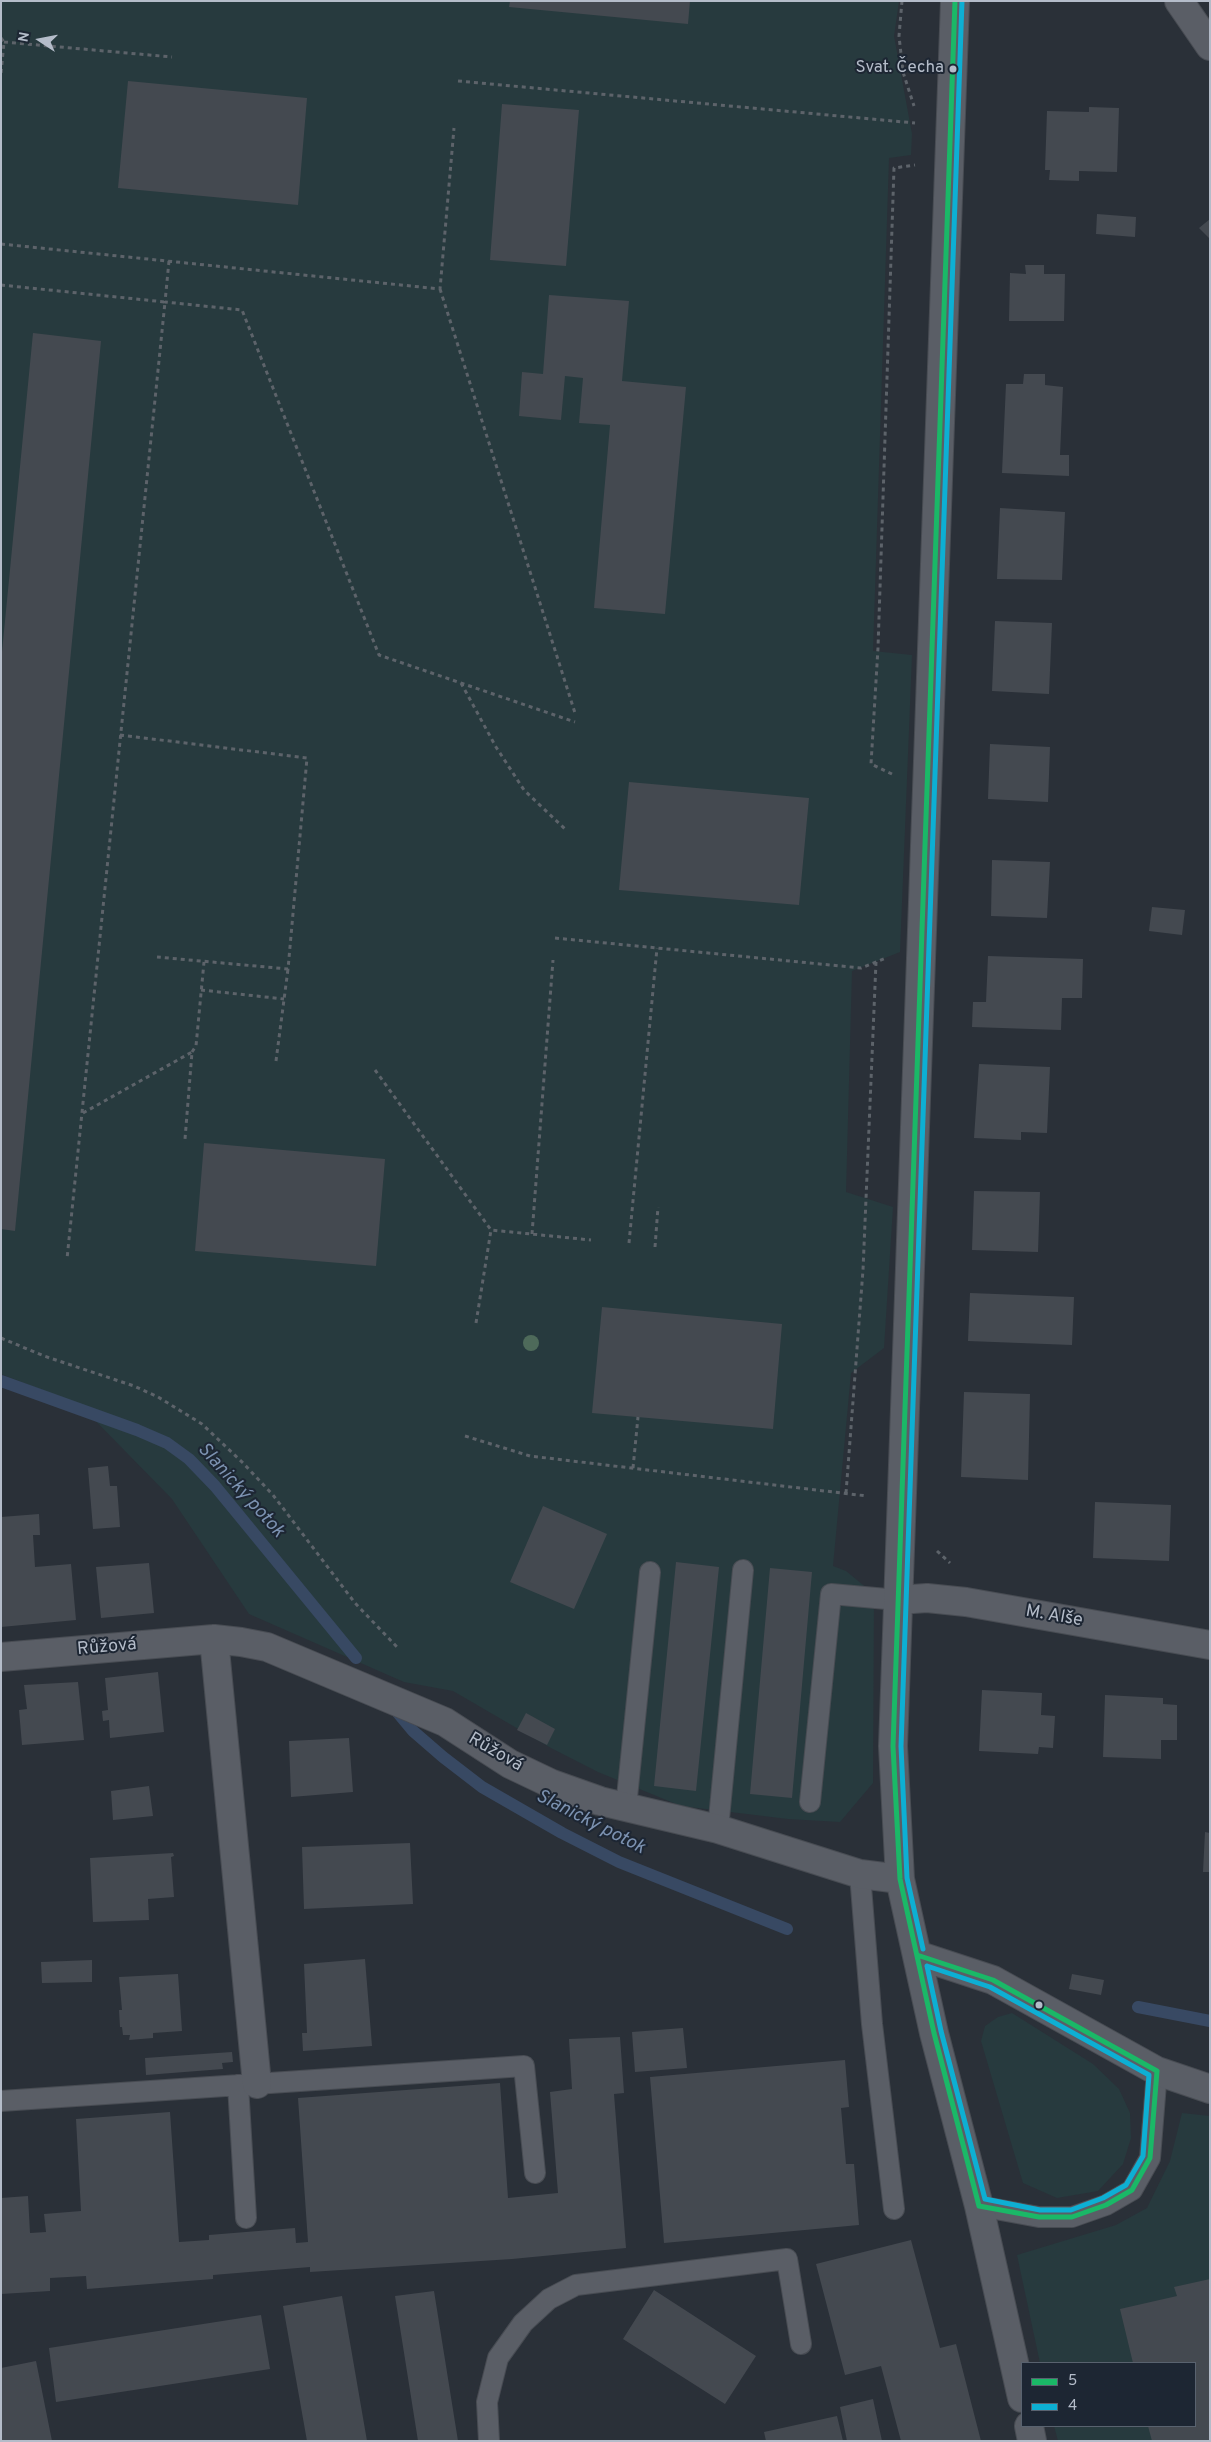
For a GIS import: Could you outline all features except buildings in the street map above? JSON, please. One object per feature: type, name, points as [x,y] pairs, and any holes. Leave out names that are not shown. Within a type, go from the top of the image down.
[{"type":"street","points":[[955,1],[893,1746],[900,1880],[934,2033],[979,2206],[1021,2394]]},
{"type":"street","points":[[1179,1],[1210,46]]},
{"type":"street","name":"M. Alše","points":[[898,1600],[927,1598],[966,1602],[1210,1645]]},
{"type":"street","points":[[214,1639],[248,2085]]},
{"type":"street","name":"Růžová","points":[[1,1657],[214,1639],[267,1647],[304,1661],[444,1722],[510,1764],[552,1784],[600,1801],[718,1829],[860,1874],[900,1880]]},
{"type":"street","points":[[917,1955],[993,1980],[1157,2071],[1210,2089]]},
{"type":"street","points":[[1028,2427],[1032,2441]]},
{"type":"lane","points":[[718,1829],[743,1570]]},
{"type":"lane","points":[[626,1807],[650,1572]]},
{"type":"lane","points":[[810,1802],[831,1594],[898,1600]]},
{"type":"lane","points":[[860,1874],[872,2024],[894,2209]]},
{"type":"lane","points":[[1,2101],[524,2066],[535,2172]]},
{"type":"lane","points":[[979,2206],[1039,2217],[1072,2217],[1106,2205],[1132,2190],[1150,2158],[1157,2071]]},
{"type":"lane","points":[[246,2218],[248,2085]]},
{"type":"lane","points":[[490,2441],[487,2402],[498,2358],[523,2323],[548,2299],[576,2285],[787,2259],[801,2344]]},
{"type":"path","points":[[458,81],[919,123],[904,72],[899,36],[902,1]]},
{"type":"path","points":[[1,74],[2,40],[172,57]]},
{"type":"path","points":[[454,128],[440,289],[575,713]]},
{"type":"path","points":[[898,777],[871,764],[878,648],[894,168],[918,165],[920,159]]},
{"type":"path","points":[[1,244],[440,289]]},
{"type":"path","points":[[66,1259],[83,1114],[169,261]]},
{"type":"path","points":[[1,285],[242,310],[379,655],[575,722]]},
{"type":"path","points":[[460,683],[496,747],[524,790],[565,830]]},
{"type":"path","points":[[120,735],[307,758],[288,970],[276,1061]]},
{"type":"path","points":[[556,938],[861,968],[922,943]]},
{"type":"path","points":[[629,1244],[657,948]]},
{"type":"path","points":[[885,949],[885,958]]},
{"type":"path","points":[[158,958],[288,970]]},
{"type":"path","points":[[532,1234],[553,960]]},
{"type":"path","points":[[83,1114],[192,1052],[196,1046],[204,962]]},
{"type":"path","points":[[846,1494],[863,1270],[876,962]]},
{"type":"path","points":[[201,990],[284,999]]},
{"type":"path","points":[[185,1139],[192,1052]]},
{"type":"path","points":[[375,1070],[491,1230],[476,1323]]},
{"type":"path","points":[[655,1247],[658,1207]]},
{"type":"path","points":[[491,1230],[592,1240]]},
{"type":"path","points":[[1,1338],[44,1356],[134,1386],[158,1397],[202,1424],[243,1463],[272,1495],[356,1603],[397,1647]]},
{"type":"path","points":[[634,1468],[638,1417]]},
{"type":"path","points":[[465,1436],[530,1456],[902,1501]]},
{"type":"green space","points":[[1,1],[899,1],[894,36],[912,134],[911,155],[889,158],[873,651],[912,655],[900,952],[852,971],[846,1192],[893,1207],[884,1348],[851,1373],[833,1566],[846,1571],[874,1594],[873,1783],[840,1822],[788,1819],[681,1806],[598,1772],[551,1748],[453,1691],[404,1682],[249,1614],[172,1499],[80,1405],[1,1374]]},
{"type":"green space","points":[[1012,2013],[1093,2064],[1119,2089],[1130,2113],[1131,2138],[1123,2164],[1098,2191],[1057,2198],[1023,2183],[981,2041],[985,2026],[998,2017]]},
{"type":"green space","points":[[1182,2113],[1210,2116],[1210,2441],[1058,2441],[1054,2427],[1196,2427],[1196,2362],[1040,2362],[1017,2255],[1116,2225],[1147,2208],[1170,2161]]},
{"type":"waterway","name":"Slanický potok","points":[[1,1381],[137,1430],[167,1443],[189,1459],[215,1486],[356,1658]]},
{"type":"waterway","name":"Slanický potok","points":[[398,1713],[413,1731],[482,1787],[562,1833],[619,1862],[787,1929]]},
{"type":"waterway","name":"Slanický potok","points":[[1138,2007],[1210,2021]]},
{"type":"transit line","name":"5","points":[[955,1],[893,1746],[900,1879],[934,2033],[979,2206]]},
{"type":"transit line","name":"4","points":[[923,1949],[907,1878],[901,1746],[962,1]]},
{"type":"transit line","name":"5","points":[[917,1955],[993,1980],[1157,2071]]},
{"type":"transit line","name":"4","points":[[927,1966],[990,1987],[1149,2075],[1143,2156],[1126,2185],[1103,2198],[1071,2210],[1040,2210],[985,2199],[941,2031],[927,1966]]},
{"type":"transit line","name":"5","points":[[979,2206],[1039,2217],[1072,2217],[1106,2205],[1132,2190],[1150,2158],[1157,2071]]},
{"type":"place","name":"Svat. Čecha","points":[[953,69]]}]
